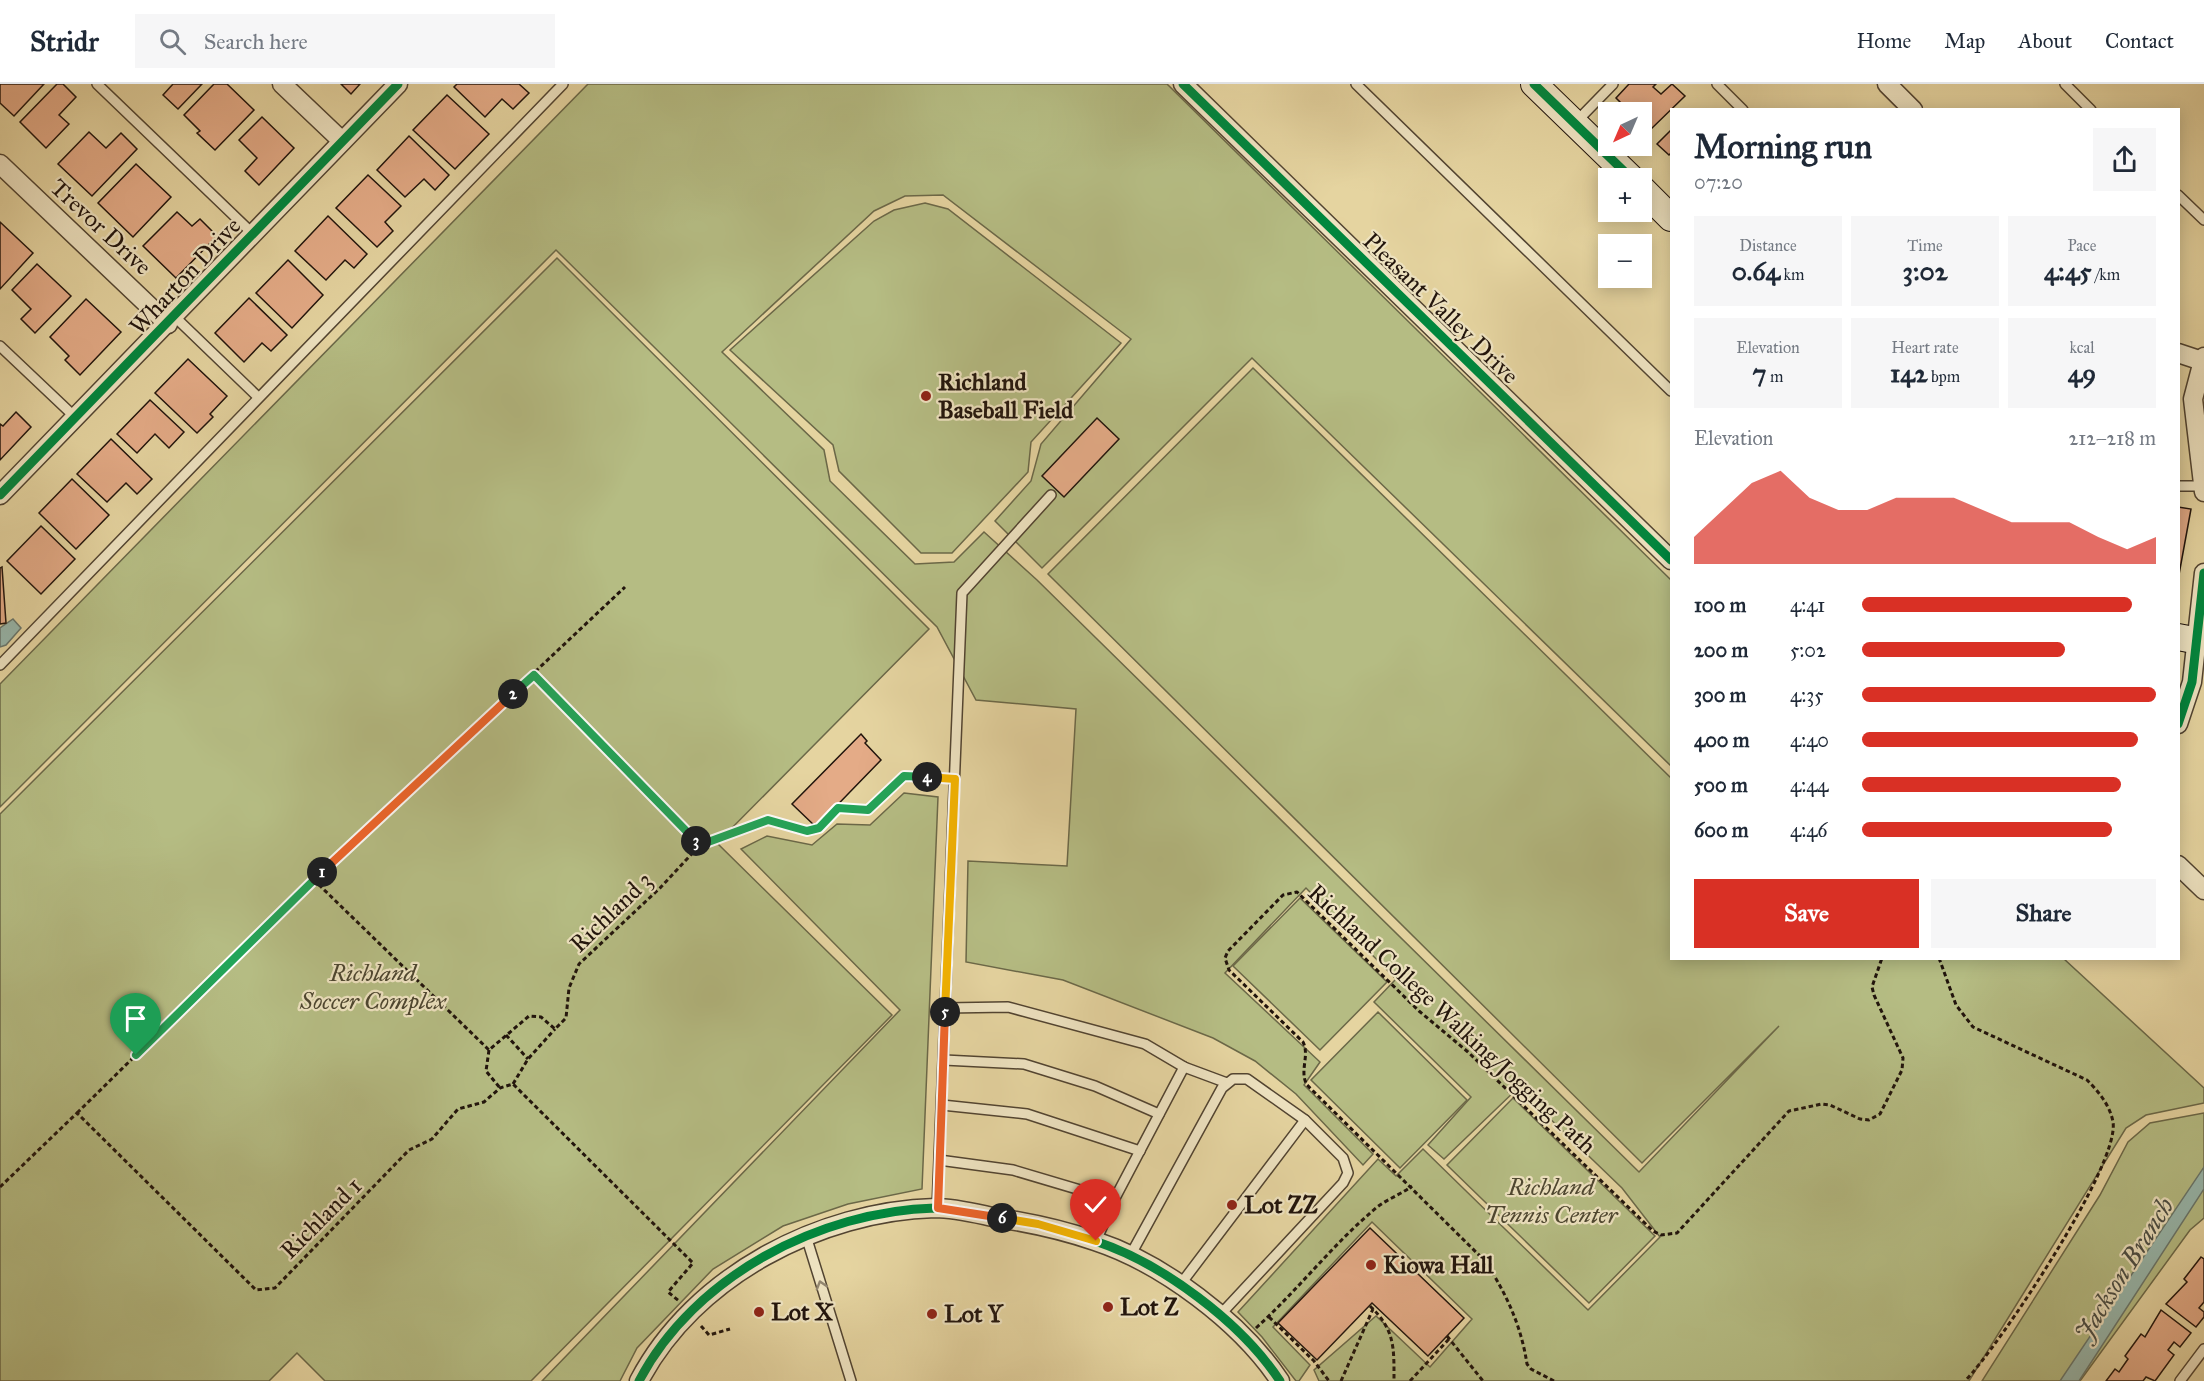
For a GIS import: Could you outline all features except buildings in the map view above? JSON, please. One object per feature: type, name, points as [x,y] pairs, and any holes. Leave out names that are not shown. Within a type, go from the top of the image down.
[{"type":"street","points":[[282,84],[342,141]]},
{"type":"street","name":"Wharton Drive","points":[[0,495],[172,321],[252,233],[398,84]]},
{"type":"street","name":"Pleasant Valley Drive","points":[[1183,84],[1670,559]]},
{"type":"street","points":[[1534,84],[1621,168]]},
{"type":"street","points":[[1887,84],[1911,108]]},
{"type":"street","name":"Trevor Drive","points":[[0,164],[172,321]]},
{"type":"street","points":[[1652,199],[1670,217]]},
{"type":"street","points":[[2180,353],[2203,359],[2193,399],[2204,489]]},
{"type":"street","points":[[2180,718],[2192,682],[2192,640],[2204,573]]},
{"type":"street","points":[[2180,867],[2204,890]]},
{"type":"street","points":[[639,1381],[677,1327],[716,1289],[764,1257],[806,1236],[849,1221],[938,1208],[1038,1224],[1096,1241],[1130,1256],[1180,1285],[1220,1315],[1244,1338],[1280,1381]]},
{"type":"lane","points":[[97,84],[252,233]]},
{"type":"lane","points":[[0,665],[563,84]]},
{"type":"lane","points":[[1356,84],[1670,390]]},
{"type":"lane","points":[[1574,123],[1613,84]]},
{"type":"lane","points":[[1717,84],[1741,108]]},
{"type":"lane","points":[[2065,84],[2089,108]]},
{"type":"lane","points":[[2180,197],[2204,220]]},
{"type":"lane","points":[[172,321],[258,397]]},
{"type":"lane","points":[[0,346],[76,418]]},
{"type":"lane","points":[[2180,486],[2204,489]]},
{"type":"lane","points":[[938,1208],[962,593],[1051,495]]},
{"type":"lane","points":[[946,1008],[1008,1007],[1144,1044],[1184,1067],[1227,1083],[1247,1079],[1305,1120],[1343,1158],[1348,1168],[1346,1178],[1220,1315]]},
{"type":"lane","points":[[944,1060],[1024,1064],[1095,1086],[1159,1114]]},
{"type":"lane","points":[[1096,1241],[1114,1200],[1184,1067]]},
{"type":"lane","points":[[1130,1256],[1227,1083]]},
{"type":"lane","points":[[942,1105],[1027,1114],[1140,1151]]},
{"type":"lane","points":[[1180,1285],[1305,1120]]},
{"type":"lane","points":[[939,1160],[1013,1170],[1114,1200]]},
{"type":"lane","points":[[806,1236],[851,1381]]},
{"type":"lane","points":[[2180,1381],[2204,1349]]},
{"type":"path","points":[[0,1187],[314,880],[626,587]]},
{"type":"path","points":[[534,675],[700,845],[768,820],[807,831],[819,828],[838,808],[868,810],[904,776],[955,779]]},
{"type":"path","points":[[314,880],[489,1050]]},
{"type":"path","points":[[1940,960],[1956,1005],[1973,1027],[2087,1080],[2099,1093],[2113,1122],[2113,1138],[2103,1166],[2076,1217],[1992,1349],[1965,1381]]},
{"type":"path","points":[[500,1088],[486,1071],[489,1050],[529,1016],[541,1017],[555,1029]]},
{"type":"path","points":[[506,1035],[528,1059],[513,1084],[693,1263],[668,1292],[679,1302]]},
{"type":"path","points":[[1244,1338],[1269,1317],[1362,1221],[1378,1207],[1412,1186]]},
{"type":"path","points":[[1341,1381],[1372,1307],[1387,1322],[1392,1344],[1394,1381]]},
{"type":"path","points":[[1269,1317],[1314,1361],[1329,1381]]},
{"type":"path","points":[[700,1325],[709,1335],[730,1329]]},
{"type":"path","points":[[1410,1381],[1448,1338],[1483,1381]]},
{"type":"green space","points":[[588,84],[1167,84],[1670,579],[1670,765],[1252,358],[1042,568],[995,521],[1031,481],[1041,444],[1131,339],[943,195],[905,196],[874,211],[722,352],[824,450],[830,481],[915,564],[954,562],[984,532],[1037,580],[1639,1172],[1779,1026],[1642,1163],[1048,574],[1253,368],[1670,777],[1670,960],[2065,960],[2204,1088],[2204,1103],[2146,1115],[2126,1128],[1969,1381],[1319,1381],[1314,1370],[1376,1316],[1430,1367],[1472,1319],[1372,1222],[1273,1327],[1310,1365],[1299,1381],[1296,1381],[1262,1337],[1238,1312],[1378,1159],[1396,1176],[1423,1149],[1588,1310],[1660,1237],[1622,1188],[1518,1088],[1444,1159],[1428,1145],[1471,1097],[1374,1002],[1396,979],[1306,888],[1225,973],[1320,1062],[1304,1085],[1373,1154],[1363,1165],[1296,1094],[1255,1061],[1213,1038],[1063,980],[966,962],[968,861],[1067,866],[1076,709],[976,700],[937,627],[556,250],[0,807],[0,684]]},
{"type":"green space","name":"Richland Baseball Field","points":[[925,203],[948,209],[1121,343],[1031,442],[1028,472],[952,553],[921,553],[839,471],[833,445],[730,350],[874,221],[894,210]]},
{"type":"green space","name":"Richland Soccer Complex","points":[[557,258],[929,629],[717,843],[892,1015],[531,1381],[325,1381],[297,1353],[269,1381],[0,1381],[0,814]]},
{"type":"green space","points":[[904,793],[938,797],[922,1189],[848,1204],[783,1226],[713,1269],[637,1348],[620,1381],[542,1381],[900,1010],[741,849],[767,836],[812,845],[837,824],[870,825]]},
{"type":"green space","points":[[1300,898],[1387,982],[1320,1050],[1233,966]]},
{"type":"green space","name":"Richland Tennis Center","points":[[1378,1012],[1467,1100],[1400,1168],[1311,1080]]},
{"type":"green space","name":"Richland Tennis Center","points":[[1513,1098],[1655,1236],[1589,1303],[1447,1165]]},
{"type":"green space","points":[[2204,1113],[2204,1218],[2190,1230],[2080,1381],[1982,1381],[2100,1195],[2128,1142],[2150,1123]]},
{"type":"water","points":[[13,619],[21,628],[6,645],[0,647],[0,628]]},
{"type":"water","points":[[2204,1167],[2204,1189],[2079,1381],[2060,1381]]},
{"type":"cycle path","points":[[0,495],[398,84]]},
{"type":"cycle path","points":[[1183,84],[1670,559]]},
{"type":"cycle path","points":[[1534,84],[1621,168]]},
{"type":"cycle path","points":[[2180,718],[2192,682],[2204,573]]},
{"type":"cycle path","points":[[639,1381],[663,1344],[692,1310],[727,1281],[764,1256],[805,1236],[848,1222],[892,1212],[935,1208],[951,1209],[1059,1230],[1121,1251],[1147,1264],[1173,1279],[1222,1317],[1264,1359],[1280,1381]]},
{"type":"place","name":"Richland Baseball Field","points":[[926,396]]},
{"type":"place","name":"Lot ZZ","points":[[1232,1205]]},
{"type":"place","name":"Kiowa Hall","points":[[1371,1265]]},
{"type":"place","name":"Lot Z","points":[[1108,1307]]},
{"type":"place","name":"Lot X","points":[[759,1312]]},
{"type":"place","name":"Lot Y","points":[[932,1314]]},
{"type":"route","points":[[136,1055],[314,880],[534,675],[700,845],[768,820],[807,831],[819,828],[838,808],[868,810],[904,776],[955,779],[938,1208],[1038,1224],[1096,1241]]},
{"type":"water label","name":"Jackson Branch","points":[[2124,1269]]}]
